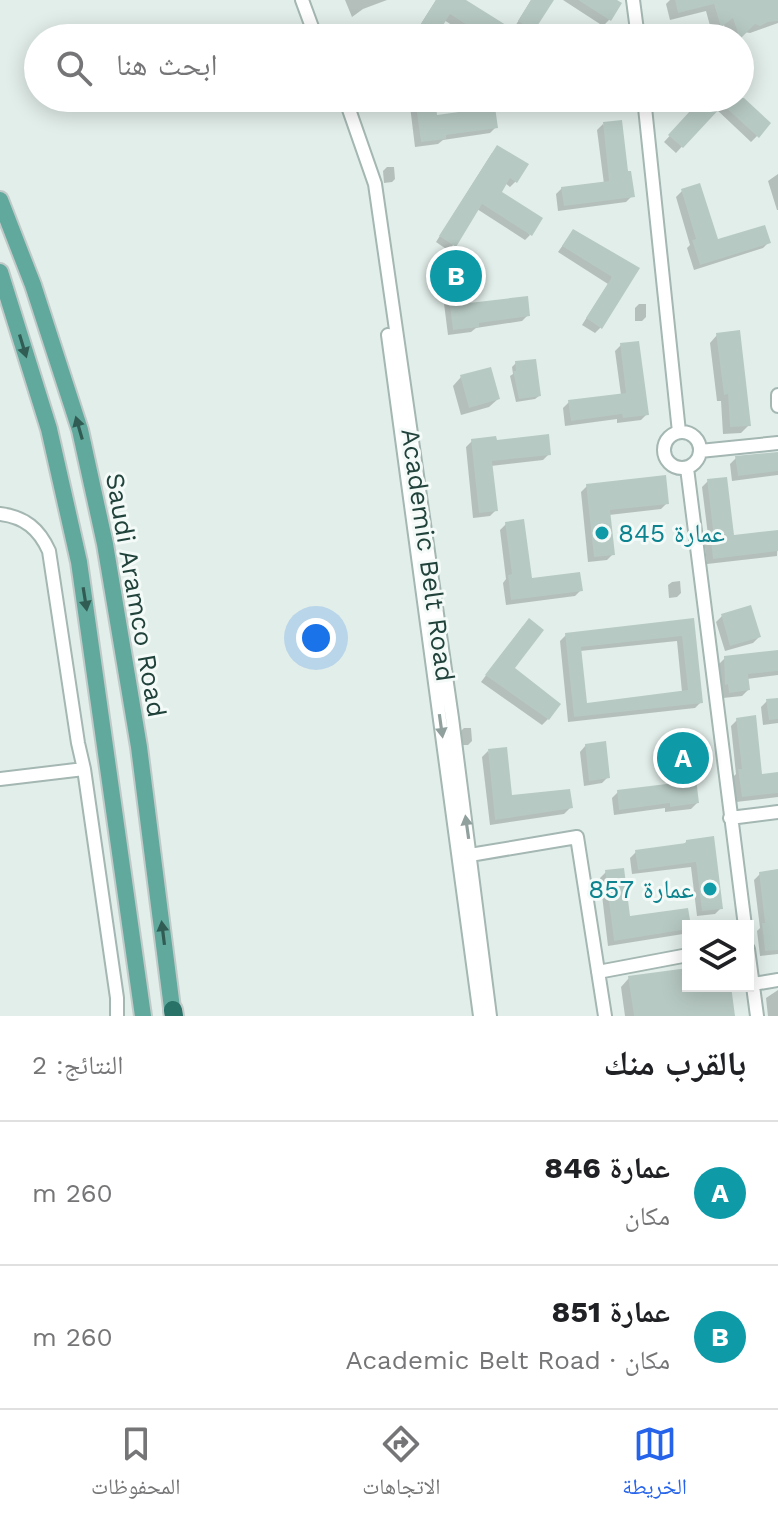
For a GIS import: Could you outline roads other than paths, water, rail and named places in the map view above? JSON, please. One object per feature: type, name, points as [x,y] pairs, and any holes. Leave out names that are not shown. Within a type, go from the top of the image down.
[{"type":"main road","name":"Saudi Aramco Road","points":[[0,200],[33,285],[80,430],[105,544],[139,747],[173,1014]]},
{"type":"main road","name":"Saudi Aramco Road","points":[[0,272],[49,429],[79,562],[143,1016]]},
{"type":"street","points":[[302,0],[311,24]]},
{"type":"street","points":[[310,0],[318,24]]},
{"type":"street","points":[[633,0],[636,24]]},
{"type":"street","name":"Academic Belt Road","points":[[343,112],[371,202],[480,1016]]},
{"type":"street","name":"Academic Belt Road","points":[[350,112],[375,184],[490,1016]]},
{"type":"street","points":[[645,112],[679,432]]},
{"type":"street","points":[[778,395],[778,406]]},
{"type":"street","points":[[679,432],[694,437],[700,451],[696,462],[687,468],[670,464],[664,454],[666,443],[679,432]]},
{"type":"street","points":[[700,451],[778,443]]},
{"type":"street","points":[[687,468],[744,920]]},
{"type":"street","points":[[0,514],[23,519],[42,536],[49,551],[84,769],[117,1016]]},
{"type":"street","points":[[0,779],[84,769]]},
{"type":"street","points":[[730,818],[778,812]]},
{"type":"street","points":[[470,855],[577,837],[605,1016]]},
{"type":"street","points":[[598,972],[682,956]]},
{"type":"street","points":[[754,984],[778,980]]},
{"type":"street","points":[[754,992],[757,1016]]},
{"type":"place","name":"عمارة 851","points":[[456,276]]},
{"type":"place","name":"عمارة 845","points":[[602,533]]},
{"type":"place","name":"عمارة 846","points":[[683,758]]},
{"type":"place","name":"عمارة 857","points":[[710,889]]}]
